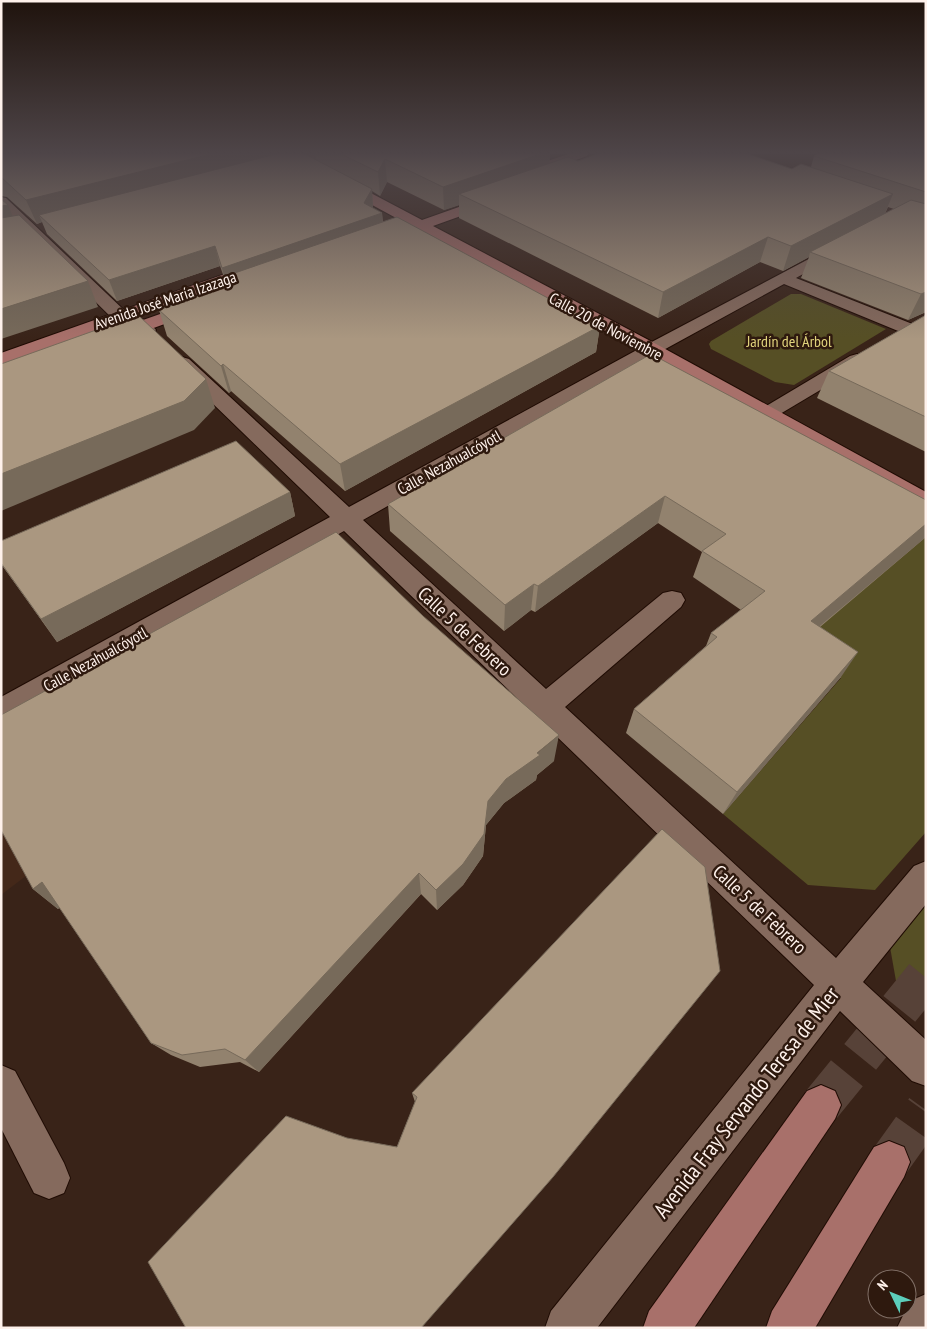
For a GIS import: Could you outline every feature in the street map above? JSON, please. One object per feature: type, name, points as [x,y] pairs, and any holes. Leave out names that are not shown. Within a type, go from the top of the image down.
[{"type":"main road","points":[[403,216],[389,229],[432,215]]},
{"type":"main road","name":"Calle 20 de Noviembre","points":[[403,216],[421,218],[629,338],[926,502]]},
{"type":"main road","name":"Avenida José María Izazaga","points":[[1,359],[275,261]]},
{"type":"main road","name":"Avenida José María Izazaga","points":[[98,342],[272,279]]},
{"type":"main road","points":[[666,1328],[820,1105]]},
{"type":"main road","points":[[788,1328],[889,1162]]},
{"type":"street","name":"Calle 5 de Febrero","points":[[11,215],[24,233],[120,316],[143,326],[926,1066]]},
{"type":"street","points":[[24,233],[51,226]]},
{"type":"street","name":"Calle Nezahualcóyotl","points":[[1,711],[652,349],[854,241]]},
{"type":"street","points":[[783,278],[909,329]]},
{"type":"street","points":[[892,339],[926,319]]},
{"type":"street","points":[[768,414],[875,350]]},
{"type":"street","points":[[545,707],[672,600]]},
{"type":"street","name":"Avenida Fray Servando Teresa de Mier","points":[[568,1328],[838,984],[926,877]]},
{"type":"street","points":[[1,1085],[49,1178]]},
{"type":"street","points":[[920,1328],[926,1317]]},
{"type":"shaded area","points":[[1,817],[35,869],[1,895]]},
{"type":"green space","name":"Jardín del Árbol","points":[[791,294],[801,294],[886,329],[794,385],[775,382],[711,349],[709,344],[711,341]]},
{"type":"green space","points":[[926,537],[926,832],[875,890],[808,885],[723,814],[841,678],[796,646]]},
{"type":"green space","points":[[926,897],[926,1007],[896,981],[890,947]]},
{"type":"building","points":[[19,215],[88,281],[1,309],[1,218]]},
{"type":"building","points":[[39,215],[376,215],[222,268],[215,246],[109,280]]},
{"type":"building","points":[[503,215],[852,215],[791,246],[768,237],[663,292]]},
{"type":"building","points":[[882,215],[926,215],[926,292],[921,294],[810,252]]},
{"type":"building","points":[[397,217],[600,326],[340,464],[223,364],[221,366],[159,310],[229,285],[226,276]]},
{"type":"building","points":[[138,315],[206,379],[184,401],[1,474],[1,364]]},
{"type":"building","points":[[926,315],[926,417],[829,371]]},
{"type":"building","points":[[651,354],[926,500],[926,524],[811,621],[858,652],[737,792],[634,709],[717,637],[711,633],[765,591],[702,551],[726,534],[665,496],[538,586],[534,584],[505,605],[388,504]]},
{"type":"building","points":[[236,441],[290,492],[41,619],[1,563],[1,541]]},
{"type":"building","points":[[336,532],[423,616],[559,735],[537,753],[540,755],[506,779],[488,801],[484,834],[463,864],[436,890],[419,873],[245,1060],[225,1049],[182,1055],[151,1043],[42,882],[33,889],[1,830],[1,715]]},
{"type":"building","points":[[662,829],[705,867],[720,971],[553,1177],[421,1328],[186,1328],[148,1262],[286,1116],[347,1138],[397,1147],[417,1097],[412,1093]]},
{"type":"tunnel","points":[[821,1105],[926,976]]},
{"type":"tunnel","points":[[889,1162],[926,1110]]}]
